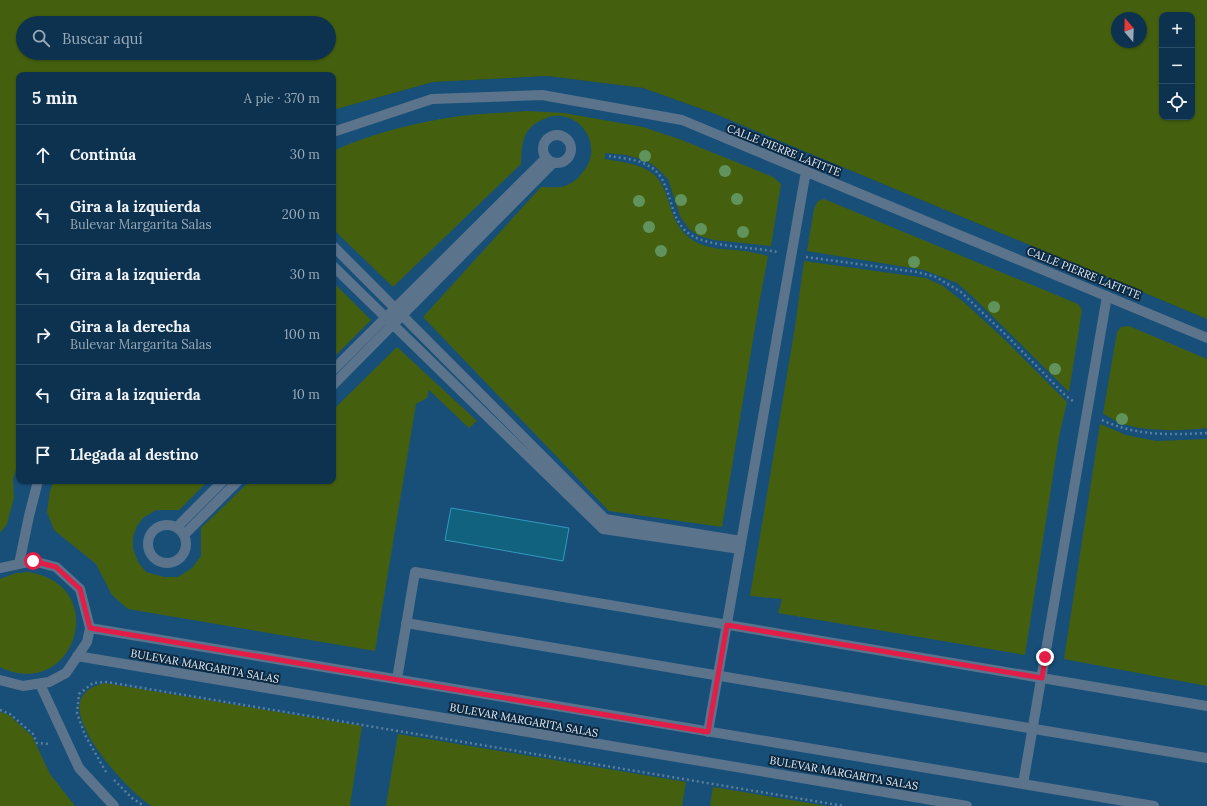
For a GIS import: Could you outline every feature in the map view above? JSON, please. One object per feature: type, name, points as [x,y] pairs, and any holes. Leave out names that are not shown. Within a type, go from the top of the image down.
[{"type":"street","name":"CALLE PIERRE LAFITTE","points":[[336,131],[432,99],[542,95],[682,120],[1207,338]]},
{"type":"street","points":[[336,367],[390,320],[549,161]]},
{"type":"street","points":[[708,732],[806,171]]},
{"type":"street","points":[[336,249],[605,519],[741,545]]},
{"type":"street","points":[[336,269],[602,529],[741,545]]},
{"type":"street","points":[[1023,784],[1107,296]]},
{"type":"street","points":[[336,382],[390,320]]},
{"type":"street","points":[[19,564],[37,484]]},
{"type":"street","points":[[177,527],[220,484]]},
{"type":"street","points":[[184,535],[235,484]]},
{"type":"street","points":[[167,524],[177,527],[182,531],[186,538],[184,554],[178,561],[169,564],[160,563],[153,558],[148,550],[147,541],[151,532],[158,526],[167,524]]},
{"type":"street","points":[[0,568],[33,561],[56,567],[80,589],[90,628],[87,642],[66,673],[49,682],[23,686],[0,680]]},
{"type":"street","points":[[397,679],[415,572],[1207,706]]},
{"type":"street","points":[[406,623],[1207,758]]},
{"type":"street","name":"BULEVAR MARGARITA SALAS","points":[[90,628],[1154,806]]},
{"type":"street","name":"BULEVAR MARGARITA SALAS","points":[[77,656],[967,806]]},
{"type":"street","points":[[40,684],[79,768],[114,806]]},
{"type":"path","points":[[609,156],[648,165],[663,179],[677,221],[690,234],[703,241],[917,272],[936,277],[961,292],[1066,396],[1099,418],[1117,427],[1135,431],[1172,435],[1207,433]]},
{"type":"path","points":[[106,772],[86,735],[77,713],[79,694],[93,683],[107,682],[844,806]]},
{"type":"path","points":[[0,710],[10,714],[33,734],[37,744],[52,744],[66,739],[86,735]]},
{"type":"path","points":[[111,778],[132,798],[144,806]]},
{"type":"shaded area","points":[[547,76],[643,88],[713,113],[1207,319],[1207,806],[0,806],[0,479],[13,480],[16,470],[16,484],[336,484],[336,109],[433,82]]},
{"type":"green space","points":[[0,0],[1207,0],[1207,319],[713,113],[643,88],[547,76],[433,82],[336,109],[336,72],[16,72],[16,470],[13,480],[14,498],[7,524],[0,533]]},
{"type":"green space","points":[[527,111],[564,113],[643,127],[679,139],[773,177],[781,184],[771,246],[714,240],[699,236],[689,229],[680,216],[668,179],[657,168],[647,161],[626,155],[605,153],[605,159],[635,165],[652,173],[664,188],[673,216],[678,225],[684,233],[694,241],[712,248],[747,251],[768,256],[722,527],[609,511],[423,317],[541,187],[565,186],[575,181],[580,175],[589,162],[591,151],[590,140],[585,130],[577,122],[567,117],[556,116],[544,119],[531,127],[527,132],[523,143],[521,164],[393,287],[336,232],[336,150],[395,129],[428,121],[468,115]]},
{"type":"green space","points":[[824,199],[1078,304],[1082,310],[1069,392],[957,283],[924,270],[807,251],[814,209],[818,201]]},
{"type":"green space","points":[[804,261],[926,278],[943,286],[966,304],[1005,340],[1067,402],[1059,437],[1025,655],[778,613],[782,599],[750,596],[795,327]]},
{"type":"green space","points":[[336,285],[371,320],[336,355]]},
{"type":"green space","points":[[1129,326],[1207,359],[1207,428],[1186,430],[1154,430],[1133,427],[1120,423],[1103,414],[1117,332],[1121,327]]},
{"type":"green space","points":[[397,347],[477,421],[469,428],[429,390],[427,398],[416,404],[375,651],[128,609],[112,595],[96,564],[54,530],[47,512],[50,491],[53,484],[205,484],[179,510],[156,510],[143,518],[137,526],[133,537],[133,549],[138,562],[146,572],[164,577],[178,577],[192,568],[201,556],[201,528],[247,484],[336,484],[336,407]]},
{"type":"green space","points":[[1100,424],[1126,435],[1156,441],[1207,439],[1207,686],[1064,659]]},
{"type":"green space","points":[[28,572],[54,581],[70,597],[76,617],[74,638],[64,656],[48,669],[26,674],[0,667],[0,579],[16,573]]},
{"type":"green space","points":[[105,683],[362,726],[350,806],[152,806],[142,799],[116,773],[102,756],[83,723],[79,709],[82,697],[90,689]]},
{"type":"green space","points":[[0,712],[9,715],[32,736],[50,774],[75,806],[0,806]]},
{"type":"green space","points":[[398,734],[686,782],[682,806],[386,806]]},
{"type":"green space","points":[[713,787],[827,806],[710,806]]},
{"type":"building","points":[[451,508],[569,528],[563,561],[445,540]]},
{"type":"route","points":[[33,561],[56,567],[80,589],[90,628],[708,732],[727,625],[1042,678],[1045,657]]}]
